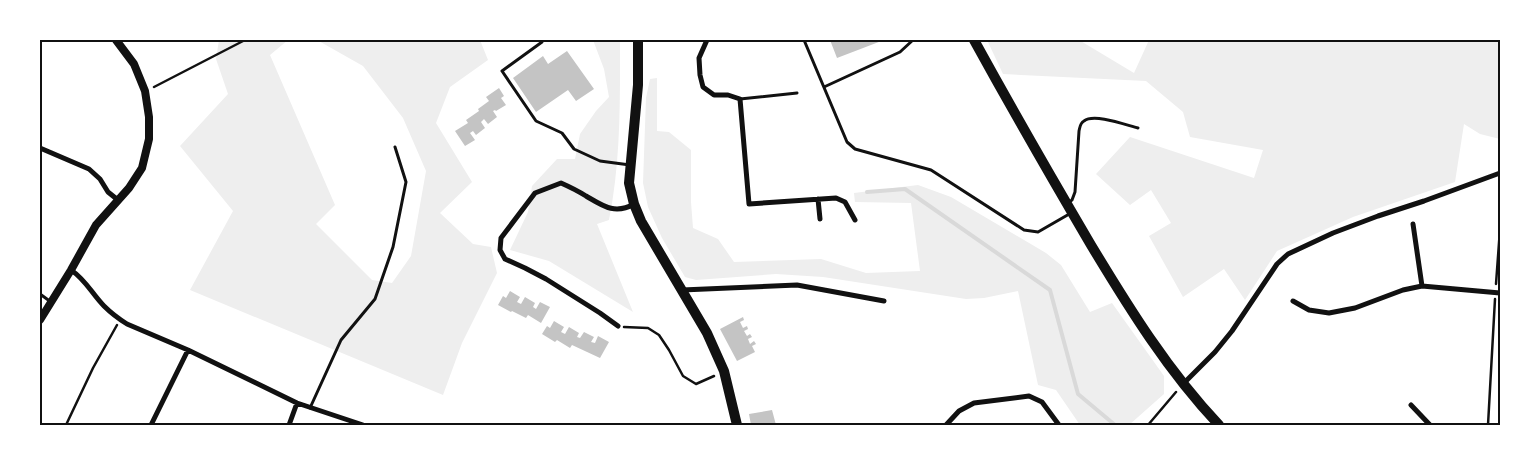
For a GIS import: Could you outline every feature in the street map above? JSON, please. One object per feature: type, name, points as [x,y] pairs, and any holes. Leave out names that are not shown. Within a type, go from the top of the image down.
[{"type":"main road","points":[[638,40],[638,85],[629,182],[634,204],[641,221],[707,333],[724,370],[737,425]]},
{"type":"main road","points":[[974,40],[1069,209],[1148,336],[1183,385],[1218,425]]},
{"type":"street","points":[[41,317],[71,270],[96,225],[130,188],[142,168],[149,140],[149,117],[145,91],[134,64],[116,40]]},
{"type":"street","points":[[707,40],[699,58],[703,87],[714,94],[728,95],[740,100],[749,204],[836,198],[845,202],[856,220]]},
{"type":"street","points":[[40,148],[89,168],[100,179],[108,192],[118,200]]},
{"type":"street","points":[[1183,385],[1215,352],[1232,331],[1278,264],[1288,254],[1378,216],[1424,202],[1500,173]]},
{"type":"street","points":[[618,326],[546,279],[505,259],[500,250],[501,238],[535,193],[561,183],[584,194],[605,208],[620,209],[634,204]]},
{"type":"street","points":[[818,199],[820,219]]},
{"type":"street","points":[[1413,224],[1422,286]]},
{"type":"street","points":[[71,270],[83,279],[103,306],[120,320],[188,350],[298,403],[363,425]]},
{"type":"street","points":[[682,290],[797,286],[884,301]]},
{"type":"street","points":[[1293,301],[1309,310],[1329,313],[1355,308],[1402,290],[1422,286],[1498,292]]},
{"type":"street","points":[[151,425],[188,350]]},
{"type":"street","points":[[946,425],[959,411],[974,403],[1029,396],[1042,402],[1059,425]]},
{"type":"street","points":[[289,425],[298,403]]},
{"type":"street","points":[[1411,405],[1430,425]]},
{"type":"lane","points":[[804,40],[847,142],[855,149],[931,170],[1024,230],[1038,232],[1069,209],[1075,192],[1080,125],[1084,121],[1095,118],[1138,128]]},
{"type":"lane","points":[[824,87],[900,52],[913,40]]},
{"type":"lane","points":[[542,42],[502,71],[536,121],[562,133],[574,149],[600,161],[630,165]]},
{"type":"lane","points":[[740,100],[797,93]]},
{"type":"lane","points":[[310,408],[341,340],[375,299],[393,247],[406,182],[395,147]]},
{"type":"lane","points":[[40,294],[51,303]]},
{"type":"path","points":[[145,91],[246,40]]},
{"type":"path","points":[[1488,425],[1491,353],[1498,292],[1500,229]]},
{"type":"path","points":[[66,425],[120,320]]},
{"type":"path","points":[[618,326],[648,328],[659,335],[683,376],[696,384],[724,370]]},
{"type":"path","points":[[1148,425],[1183,385]]},
{"type":"shaded area","points":[[219,40],[288,40],[270,55],[335,205],[316,224],[372,280],[392,283],[411,256],[426,171],[403,118],[363,66],[317,40],[480,40],[488,60],[450,87],[436,123],[472,182],[440,213],[473,244],[491,247],[497,273],[462,343],[443,395],[190,290],[233,211],[180,146],[228,94],[216,59]]},
{"type":"shaded area","points":[[593,40],[620,40],[619,130],[616,175],[609,220],[597,224],[633,312],[549,261],[510,250],[528,212],[532,186],[557,159],[575,159],[580,134],[596,111],[609,97],[604,69]]},
{"type":"shaded area","points":[[987,40],[1079,40],[1134,73],[1149,40],[1500,40],[1500,139],[1480,134],[1464,124],[1455,182],[1353,217],[1277,251],[1245,300],[1224,269],[1183,297],[1149,236],[1171,223],[1151,190],[1130,205],[1096,174],[1130,137],[1254,178],[1263,150],[1190,137],[1183,112],[1146,81],[1003,74]]},
{"type":"shaded area","points":[[657,78],[657,131],[669,132],[691,150],[693,228],[718,239],[734,262],[821,259],[866,273],[920,271],[911,203],[855,202],[854,193],[918,185],[951,197],[1046,253],[1061,265],[1090,312],[1112,303],[1164,376],[1164,394],[1129,425],[1080,425],[1056,390],[1038,385],[1018,291],[984,298],[966,299],[823,277],[776,274],[696,280],[685,277],[662,238],[648,207],[643,183],[646,98],[650,79]]},
{"type":"building","points":[[830,40],[884,40],[837,58]]},
{"type":"building","points":[[567,51],[594,89],[576,101],[568,90],[536,112],[513,78],[543,56],[548,64]]},
{"type":"building","points":[[499,88],[504,96],[501,98],[506,105],[493,111],[497,117],[488,124],[484,119],[481,122],[485,128],[476,135],[473,131],[470,133],[475,140],[465,146],[455,131],[468,123],[466,120],[489,101],[486,97]]},
{"type":"building","points":[[510,291],[520,297],[517,302],[521,304],[525,297],[535,303],[533,307],[536,309],[540,302],[550,307],[541,323],[528,315],[526,318],[498,305],[503,296],[506,298]]},
{"type":"building","points":[[743,317],[744,320],[740,322],[743,328],[747,326],[748,329],[744,331],[747,336],[750,334],[752,337],[748,339],[750,344],[754,341],[756,344],[752,346],[755,352],[737,361],[720,329]]},
{"type":"building","points":[[554,321],[564,327],[561,332],[565,334],[569,327],[579,333],[577,337],[580,338],[584,332],[594,337],[591,342],[595,343],[598,336],[609,342],[600,358],[572,345],[570,348],[557,340],[555,342],[542,334],[547,326],[550,328]]},
{"type":"building","points":[[772,410],[776,425],[751,425],[749,414]]},
{"type":"waterway","points":[[867,192],[905,189],[1050,290],[1078,394],[1115,425]]}]
